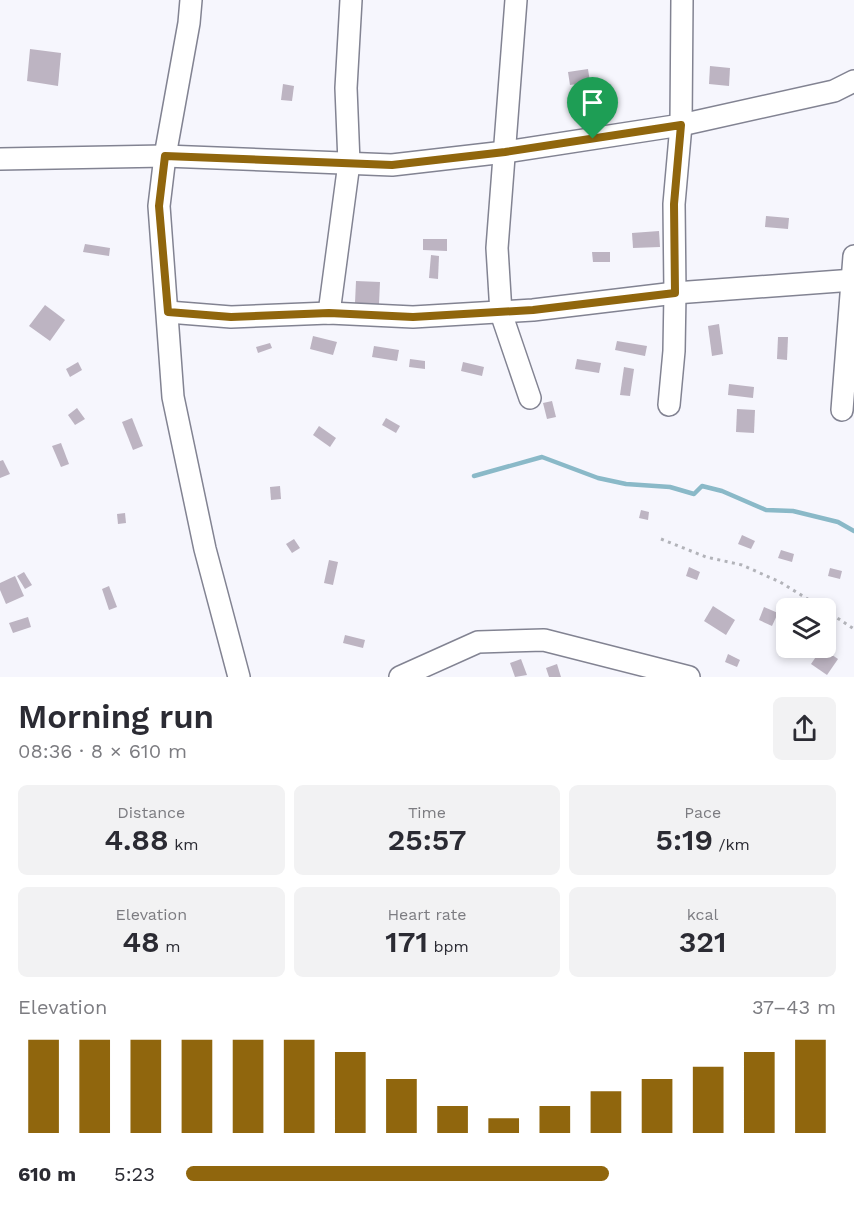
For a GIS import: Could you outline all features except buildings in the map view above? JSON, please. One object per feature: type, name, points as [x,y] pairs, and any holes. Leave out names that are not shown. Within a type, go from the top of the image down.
[{"type":"street","points":[[191,0],[159,206],[173,397],[205,549],[239,677]]},
{"type":"street","points":[[329,313],[349,163],[346,88],[351,0]]},
{"type":"street","points":[[516,0],[497,249],[501,313],[530,398]]},
{"type":"street","points":[[669,405],[675,293],[674,204],[681,125],[682,0]]},
{"type":"street","points":[[0,159],[165,156],[392,165],[505,152],[681,125],[834,91],[854,81]]},
{"type":"street","points":[[842,410],[854,256]]},
{"type":"street","points":[[168,312],[231,317],[329,313],[413,317],[501,313],[675,293],[853,280]]},
{"type":"street","points":[[400,677],[478,642],[544,640],[689,677]]},
{"type":"path","points":[[661,539],[706,557],[742,565],[780,582],[806,598]]},
{"type":"path","points":[[836,617],[854,629]]},
{"type":"waterway","points":[[474,476],[542,457],[598,478],[626,484],[670,487],[694,494],[702,486],[722,491],[766,510],[793,511],[838,522],[854,531]]},
{"type":"route","points":[[681,125],[674,204],[675,293],[501,313],[413,317],[329,313],[231,317],[168,312],[159,206],[165,156],[392,165],[593,139],[681,125]]}]
